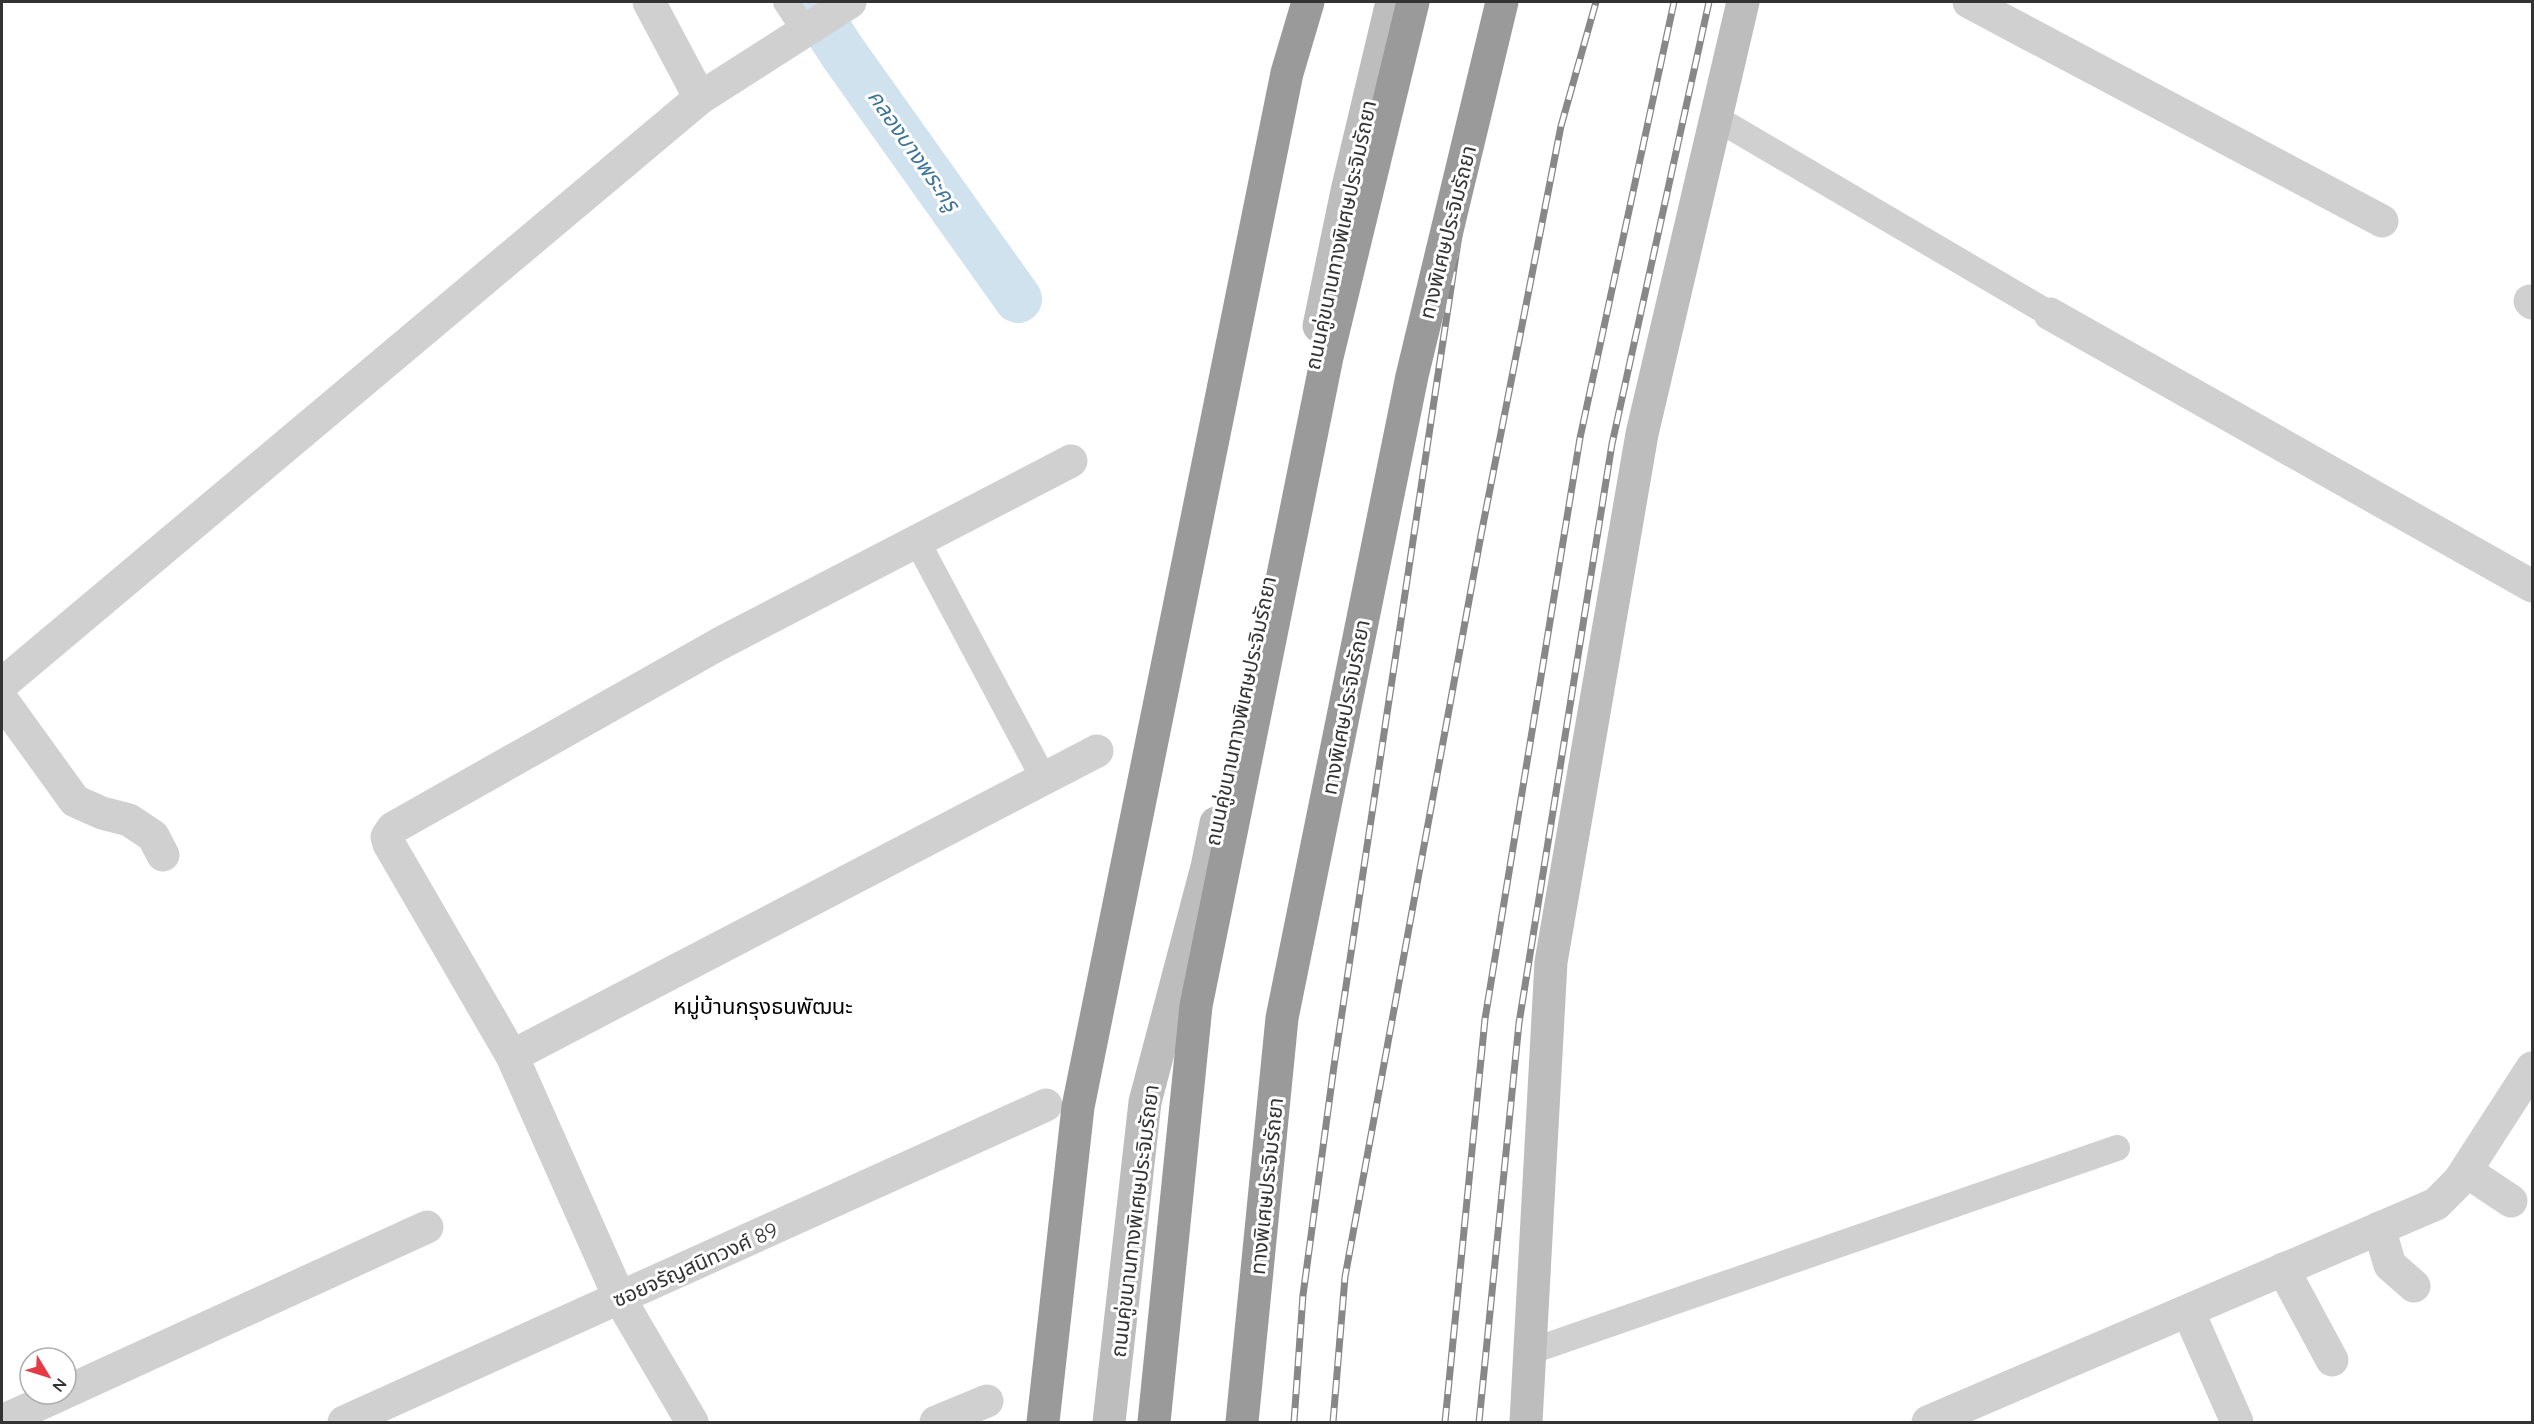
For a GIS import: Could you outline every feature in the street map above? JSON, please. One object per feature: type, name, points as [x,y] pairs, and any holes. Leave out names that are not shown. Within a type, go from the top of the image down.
[{"type":"highway","points":[[1043,1422],[1078,1107],[1287,73],[1308,2]]},
{"type":"highway","points":[[1154,1422],[1197,1006],[1327,357],[1413,2]]},
{"type":"highway","name":"ทางพิเศษประจิมรัถยา","points":[[1242,1422],[1282,1018],[1412,376],[1502,2]]},
{"type":"main road","name":"ถนนคู่ขนานทางพิเศษประจิมรัถยา","points":[[1109,1422],[1145,1102],[1207,867],[1347,190],[1392,2]]},
{"type":"main road","points":[[1526,1422],[1551,962],[1642,434],[1743,2]]},
{"type":"street","points":[[649,2],[700,98]]},
{"type":"street","points":[[2,684],[700,98],[850,2]]},
{"type":"street","points":[[1969,2],[2382,221]]},
{"type":"street","points":[[2050,314],[2532,586]]},
{"type":"street","points":[[692,1422],[620,1299],[512,1056],[387,837],[393,828],[718,644],[1071,461]]},
{"type":"street","points":[[2,700],[75,801],[102,813],[129,820],[153,836],[163,855]]},
{"type":"street","points":[[512,1056],[1097,751]]},
{"type":"street","points":[[1928,1422],[2436,1204],[2448,1194],[2466,1171],[2532,1068]]},
{"type":"street","name":"ซอยจรัญสนิทวงศ์ 89","points":[[344,1422],[1046,1105]]},
{"type":"street","points":[[2466,1171],[2511,1201]]},
{"type":"street","points":[[78,1387],[427,1227]]},
{"type":"street","points":[[2379,1228],[2390,1265],[2414,1286]]},
{"type":"street","points":[[2283,1269],[2332,1360]]},
{"type":"street","points":[[2188,1311],[2237,1422]]},
{"type":"street","points":[[936,1422],[987,1401]]},
{"type":"street","points":[[2,1422],[36,1406]]},
{"type":"lane","points":[[786,2],[805,31]]},
{"type":"lane","points":[[1716,118],[2050,314]]},
{"type":"lane","points":[[917,541],[1044,779]]},
{"type":"lane","points":[[1529,1352],[2117,1148]]},
{"type":"waterway","name":"คลองบางพระครู","points":[[810,2],[843,53],[1018,299]]},
{"type":"railway","points":[[1294,1422],[1303,1295],[1334,1066],[1482,82],[1508,2]]},
{"type":"railway","points":[[1333,1422],[1345,1277],[1481,535],[1561,126],[1596,2]]},
{"type":"railway","points":[[1445,1422],[1485,1019],[1580,438],[1674,2]]},
{"type":"railway","points":[[1479,1422],[1519,1023],[1612,444],[1709,2]]},
{"type":"district","name":"หมู่บ้านกรุงธนพัฒนะ","points":[[763,1006]]}]
